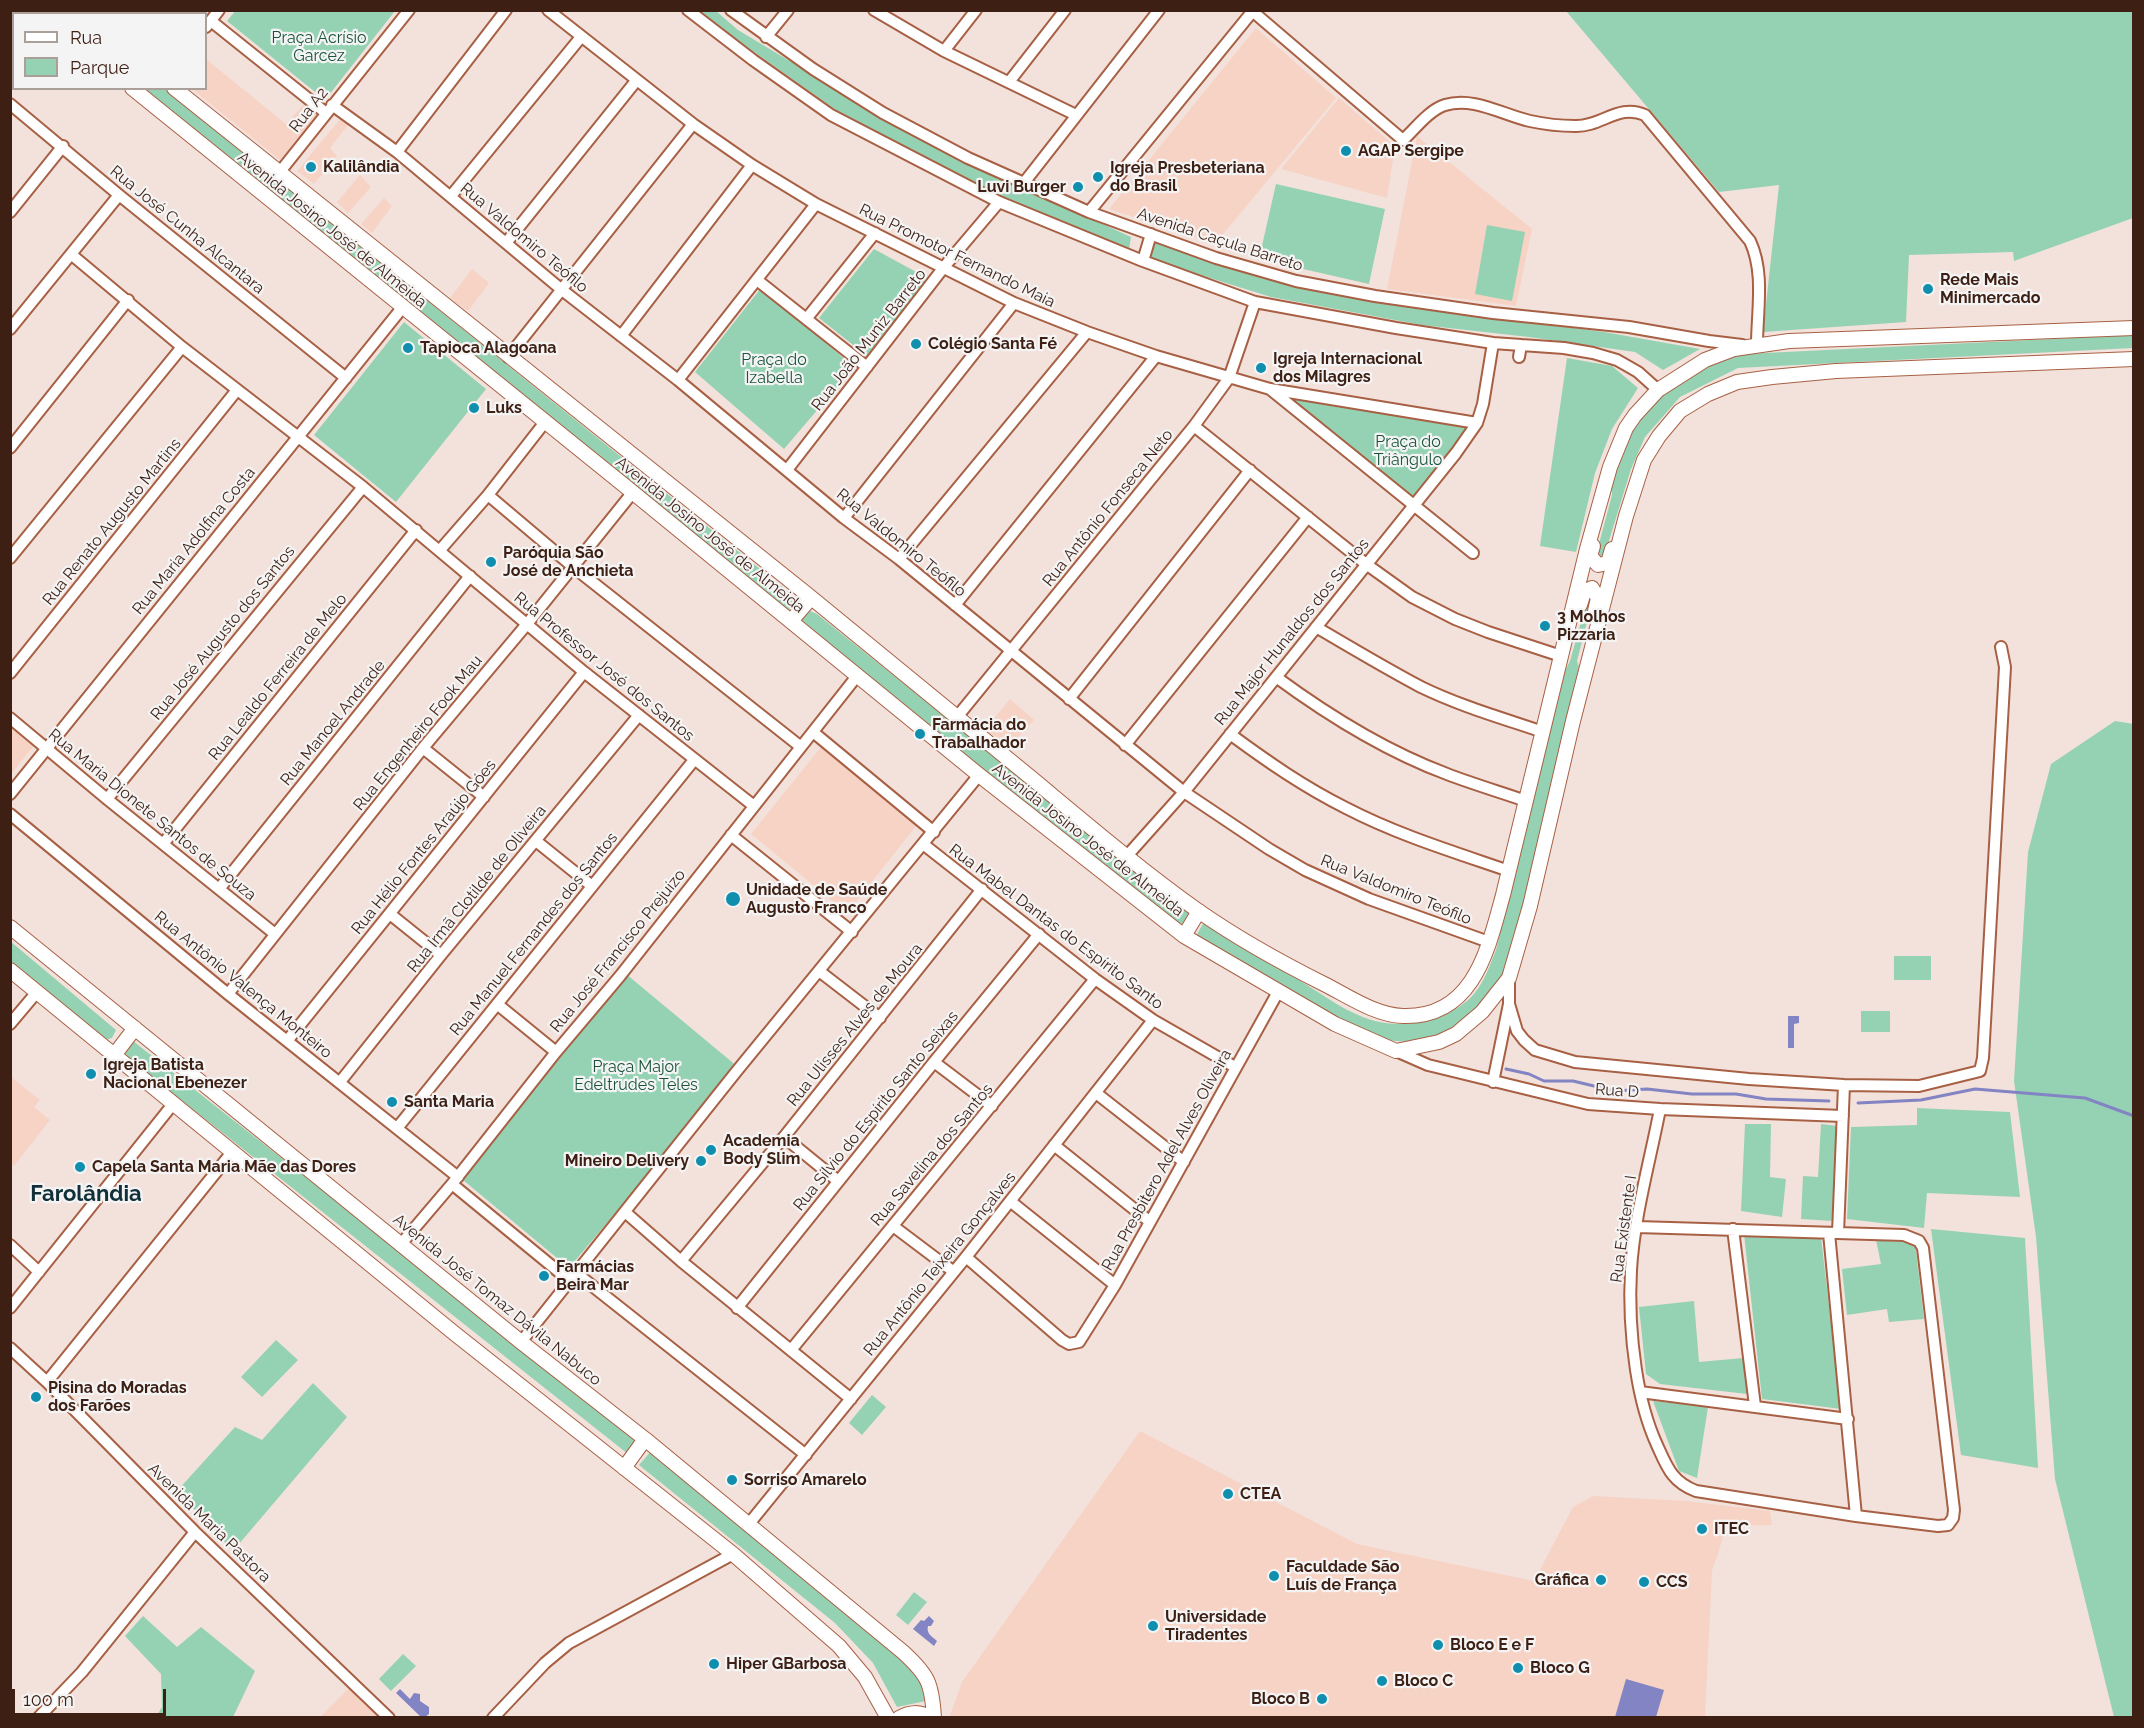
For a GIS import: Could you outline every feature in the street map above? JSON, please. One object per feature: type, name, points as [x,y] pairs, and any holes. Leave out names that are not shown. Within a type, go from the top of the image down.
[{"type":"main road","name":"Avenida Josino José de Almeida","points":[[134,90],[633,492],[979,775],[1184,936],[1335,1024],[1396,1052]]},
{"type":"main road","name":"Avenida Josino José de Almeida","points":[[176,90],[811,598],[1126,857],[1199,911],[1286,964],[1375,1010],[1398,1016],[1423,1015],[1445,1007],[1464,992],[1479,969],[1490,942],[1509,871],[1561,657]]},
{"type":"main road","points":[[1561,657],[1610,467],[1626,428],[1658,390],[1705,360],[1734,349],[1790,341],[2133,328]]},
{"type":"main road","points":[[1396,1052],[1439,1042],[1456,1034],[1482,1012],[1509,978],[1530,906],[1573,721],[1634,493],[1644,460],[1659,436],[1680,411],[1708,394],[1737,382],[1836,371],[2133,359]]},
{"type":"main road","points":[[1603,494],[1602,511],[1590,556],[1598,565],[1608,562],[1625,506],[1634,493]]},
{"type":"main road","points":[[1561,657],[1569,642],[1584,592],[1592,588],[1598,598],[1584,651],[1588,665]]},
{"type":"main road","points":[[791,621],[811,598]]},
{"type":"main road","points":[[1184,936],[1199,911]]},
{"type":"main road","name":"Avenida José Tomaz Dávila Nabuco","points":[[10,927],[521,1342],[645,1439],[921,1668],[930,1687],[932,1718]]},
{"type":"main road","points":[[10,970],[454,1333],[733,1554],[839,1646],[888,1718]]},
{"type":"main road","points":[[115,1054],[135,1028]]},
{"type":"main road","points":[[624,1468],[645,1439]]},
{"type":"main road","points":[[898,1718],[922,1713],[932,1718]]},
{"type":"street","name":"Rua A2","points":[[279,173],[408,10]]},
{"type":"street","points":[[397,152],[506,10]]},
{"type":"street","name":"Rua Promotor Fernando Maia","points":[[548,10],[636,81],[752,165],[816,204],[1014,303],[1156,357],[1270,389],[1477,423]]},
{"type":"street","points":[[688,10],[753,60],[831,115],[999,202],[1143,261],[1255,302],[1493,343],[1564,348],[1593,353],[1617,360],[1638,372],[1658,390]]},
{"type":"street","name":"Avenida Caçula Barreto","points":[[731,10],[813,69],[883,113],[968,158],[1089,212],[1216,258],[1296,282],[1493,314],[1629,327],[1709,341],[1754,346]]},
{"type":"street","points":[[766,37],[788,10]]},
{"type":"street","points":[[944,51],[976,10]]},
{"type":"street","points":[[1009,82],[1065,10]]},
{"type":"street","points":[[1023,184],[1160,10]]},
{"type":"street","points":[[1089,212],[1251,11],[1403,140],[1434,111],[1445,105],[1461,102],[1530,121],[1576,127],[1589,125],[1620,112],[1637,111],[1645,115],[1750,241],[1759,269],[1754,346]]},
{"type":"street","points":[[878,12],[944,51],[1076,115]]},
{"type":"street","name":"Rua Valdomiro Teófilo","points":[[213,16],[329,109],[397,152],[562,290],[678,380],[844,518],[898,559],[1184,792],[1269,849],[1305,870],[1369,899],[1490,942]]},
{"type":"street","points":[[451,196],[581,37]]},
{"type":"street","points":[[506,243],[636,81]]},
{"type":"street","name":"Rua José Cunha Alcantara","points":[[10,104],[345,378]]},
{"type":"street","points":[[508,357],[693,124]]},
{"type":"street","points":[[10,212],[63,146]]},
{"type":"street","points":[[621,336],[752,165]]},
{"type":"street","points":[[12,323],[72,255],[119,195]]},
{"type":"street","name":"Rua João Muniz Barreto","points":[[786,470],[944,267],[999,202]]},
{"type":"street","points":[[678,380],[816,204]]},
{"type":"street","points":[[807,318],[875,233]]},
{"type":"street","points":[[1143,261],[1151,234]]},
{"type":"street","name":"Rua Professor José dos Santos","points":[[72,255],[182,347],[299,436],[416,530],[584,672],[754,806]]},
{"type":"street","points":[[757,280],[867,367]]},
{"type":"street","points":[[10,448],[128,300]]},
{"type":"street","name":"Rua Antônio Fonseca Neto","points":[[957,717],[1194,426],[1229,378],[1255,302]]},
{"type":"street","points":[[844,518],[1014,303]]},
{"type":"street","name":"Rua Maria Adolfina Costa","points":[[10,794],[402,308]]},
{"type":"street","points":[[898,559],[1086,332]]},
{"type":"street","name":"Rua Major Hunaldos dos Santos","points":[[1126,857],[1184,792],[1456,453],[1477,423],[1484,404],[1493,343]]},
{"type":"street","points":[[1519,357],[1521,345]]},
{"type":"street","points":[[10,558],[182,347]]},
{"type":"street","points":[[955,605],[1156,357]]},
{"type":"street","points":[[1270,389],[1473,553]]},
{"type":"street","name":"Rua Renato Augusto Martins","points":[[10,674],[237,390]]},
{"type":"street","points":[[440,550],[488,495],[545,422]]},
{"type":"street","points":[[1194,426],[1366,564],[1412,597],[1455,619],[1561,657]]},
{"type":"street","points":[[1069,699],[1251,470]]},
{"type":"street","name":"Rua José Augusto dos Santos","points":[[107,799],[363,487]]},
{"type":"street","name":"Rua Engenheiro Fook Mau","points":[[228,994],[423,748],[633,492]]},
{"type":"street","points":[[488,495],[572,566],[801,747]]},
{"type":"street","points":[[1125,745],[1308,517]]},
{"type":"street","name":"Rua Lealdo Ferreira de Melo","points":[[163,844],[416,530]]},
{"type":"street","name":"Rua Manoel Andrade","points":[[219,889],[470,576]]},
{"type":"street","points":[[1316,627],[1423,687],[1469,707],[1543,732]]},
{"type":"street","points":[[1509,1004],[1516,1031],[1535,1050],[1575,1062],[1749,1079],[1844,1085],[1919,1086],[1980,1071],[1983,1058],[2005,668],[2001,647]]},
{"type":"street","name":"Rua Hélio Fontes Araújo Góes","points":[[287,1041],[584,672]]},
{"type":"street","name":"Rua José Francisco Prejuízo","points":[[401,1244],[620,976],[857,676]]},
{"type":"street","points":[[1275,677],[1319,709],[1384,747],[1446,774],[1526,801]]},
{"type":"street","name":"Rua Irmã Clotilde de Oliveira","points":[[340,1082],[639,715]]},
{"type":"street","name":"Rua Maria Dionete Santos de Souza","points":[[10,718],[275,934]]},
{"type":"street","points":[[813,732],[934,832]]},
{"type":"street","points":[[1230,734],[1283,773],[1347,809],[1401,833],[1509,871]]},
{"type":"street","points":[[423,748],[484,797]]},
{"type":"street","name":"Rua Manuel Fernandes dos Santos","points":[[398,1127],[694,760]]},
{"type":"street","points":[[521,1342],[979,775]]},
{"type":"street","name":"Rua Antônio Valença Monteiro","points":[[10,814],[228,994],[398,1127],[455,1180],[573,1277],[806,1455]]},
{"type":"street","points":[[731,835],[852,932]]},
{"type":"street","points":[[536,841],[592,886]]},
{"type":"street","name":"Rua Mabel Dantas do Espírito Santo","points":[[923,844],[1095,979],[1153,1020],[1235,1067]]},
{"type":"street","name":"Rua Ulisses Alves de Moura","points":[[681,1261],[784,1137],[982,889]]},
{"type":"street","points":[[390,914],[441,956]]},
{"type":"street","name":"Rua Sílvio do Espírito Santo Seixas","points":[[737,1308],[1039,934]]},
{"type":"street","points":[[819,971],[880,1018]]},
{"type":"street","points":[[1493,1082],[1509,1004],[1509,978]]},
{"type":"street","name":"Rua Savelina dos Santos","points":[[792,1350],[1095,979]]},
{"type":"street","points":[[10,1024],[38,992]]},
{"type":"street","name":"Rua Presbitero Adel Alves Oliveira","points":[[966,1257],[1062,1340],[1069,1344],[1079,1342],[1115,1285],[1278,992]]},
{"type":"street","points":[[497,1004],[556,1052]]},
{"type":"street","name":"Rua Antônio Teixeira Gonçalves","points":[[748,1525],[954,1272],[1153,1020]]},
{"type":"street","name":"Rua D","points":[[1396,1052],[1428,1065],[1588,1104],[1843,1116]]},
{"type":"street","points":[[934,1062],[992,1106]]},
{"type":"street","points":[[1637,1227],[1733,1229],[1833,1233],[1904,1235],[1919,1241],[1923,1248],[1954,1510],[1953,1518],[1948,1525],[1938,1526],[1856,1516],[1833,1233],[1844,1085]]},
{"type":"street","points":[[1096,1094],[1184,1162]]},
{"type":"street","points":[[10,1308],[173,1104]]},
{"type":"street","name":"Rua Existente I","points":[[1660,1109],[1637,1227],[1631,1269],[1630,1318],[1640,1392],[1648,1426],[1664,1462],[1673,1477],[1684,1487],[1696,1491],[1856,1516]]},
{"type":"street","points":[[784,1137],[838,1181]]},
{"type":"street","points":[[1054,1145],[1149,1221]]},
{"type":"street","points":[[47,1382],[233,1151]]},
{"type":"street","points":[[1010,1202],[1115,1285]]},
{"type":"street","points":[[625,1212],[737,1308],[851,1399]]},
{"type":"street","points":[[893,1226],[954,1272]]},
{"type":"street","points":[[1733,1229],[1755,1406]]},
{"type":"street","points":[[10,1245],[39,1272]]},
{"type":"street","name":"Avenida Maria Pastora","points":[[11,1350],[47,1382],[195,1532],[389,1718]]},
{"type":"street","points":[[1640,1392],[1848,1419]]},
{"type":"street","points":[[38,1718],[82,1672],[195,1532]]},
{"type":"street","points":[[493,1718],[545,1663],[569,1643],[733,1554]]},
{"type":"shaded area","points":[[1256,28],[1336,98],[1215,244],[1109,209]]},
{"type":"shaded area","points":[[207,60],[286,124],[305,103],[318,113],[280,160],[193,90],[207,90]]},
{"type":"shaded area","name":"AGAP Sergipe","points":[[1339,98],[1395,146],[1387,198],[1281,169]]},
{"type":"shaded area","points":[[341,118],[348,125],[330,148],[337,156],[314,184],[297,171]]},
{"type":"shaded area","points":[[1417,136],[1532,229],[1516,306],[1387,289]]},
{"type":"shaded area","points":[[360,175],[371,187],[348,213],[337,202]]},
{"type":"shaded area","points":[[384,198],[392,206],[372,233],[361,224]]},
{"type":"shaded area","points":[[472,269],[489,283],[468,311],[450,298]]},
{"type":"shaded area","points":[[1010,699],[1034,720],[1010,746],[984,730]]},
{"type":"shaded area","points":[[11,722],[36,743],[11,774]]},
{"type":"shaded area","points":[[821,747],[917,825],[847,913],[751,834]]},
{"type":"shaded area","points":[[10,1076],[40,1100],[34,1107],[50,1120],[14,1166],[10,1163]]},
{"type":"shaded area","name":"Faculdade São Luís de França","points":[[1140,1431],[1357,1544],[1534,1581],[1573,1507],[1593,1496],[1686,1501],[1770,1511],[1772,1525],[1727,1526],[1712,1571],[1705,1717],[949,1718],[962,1682]]},
{"type":"shaded area","points":[[351,1686],[382,1718],[319,1718]]},
{"type":"green space","name":"Praça Acrísio Garcez","points":[[236,10],[395,11],[325,100],[227,21]]},
{"type":"green space","points":[[696,11],[716,11],[738,30],[853,99],[1035,193],[1131,237],[1129,250],[1012,204],[836,110]]},
{"type":"green space","points":[[1566,11],[2133,11],[2133,218],[2014,261],[2013,252],[1909,255],[1906,322],[1763,332],[1779,185],[1719,192]]},
{"type":"green space","points":[[139,90],[166,90],[796,598],[791,609],[783,612]]},
{"type":"green space","points":[[1276,184],[1385,209],[1369,284],[1259,259]]},
{"type":"green space","points":[[1487,225],[1525,232],[1512,301],[1475,294]]},
{"type":"green space","points":[[1154,240],[1243,270],[1429,308],[1604,332],[1700,349],[1663,370],[1635,352],[1422,325],[1271,297],[1149,259]]},
{"type":"green space","points":[[874,249],[929,279],[867,356],[819,318]]},
{"type":"green space","name":"Praça do Izabella","points":[[761,288],[854,367],[784,449],[695,372]]},
{"type":"green space","points":[[404,322],[486,389],[396,502],[314,435]]},
{"type":"green space","points":[[2133,335],[2133,348],[1738,368],[1680,397],[1645,437],[1631,469],[1604,557],[1596,555],[1612,495],[1611,472],[1628,434],[1646,407],[1668,389],[1713,363],[1744,354]]},
{"type":"green space","points":[[1567,358],[1612,366],[1638,388],[1612,429],[1595,473],[1576,552],[1540,546]]},
{"type":"green space","name":"Praça do Triângulo","points":[[1287,396],[1470,427],[1413,500]]},
{"type":"green space","points":[[1588,597],[1593,598],[1577,661],[1579,667],[1521,920],[1504,970],[1494,991],[1473,1015],[1453,1028],[1430,1037],[1395,1041],[1369,1035],[1196,936],[1204,922],[1355,1014],[1375,1021],[1399,1024],[1423,1021],[1447,1014],[1467,1001],[1481,984],[1496,950],[1565,671],[1570,661]]},
{"type":"green space","points":[[810,611],[817,614],[1189,913],[1189,920],[1177,926],[1118,881],[800,621]]},
{"type":"green space","points":[[2115,721],[2134,724],[2133,1718],[2114,1717],[2055,1479],[2036,1237],[2014,1081],[2028,852],[2051,764]]},
{"type":"green space","points":[[10,941],[116,1030],[112,1038],[105,1040],[11,963]]},
{"type":"green space","points":[[1894,956],[1931,956],[1931,980],[1894,980]]},
{"type":"green space","name":"Praça Major Edeltrudes Teles","points":[[626,974],[738,1067],[569,1268],[463,1180]]},
{"type":"green space","points":[[1861,1011],[1890,1011],[1890,1032],[1861,1032]]},
{"type":"green space","points":[[133,1041],[638,1439],[628,1454],[127,1057],[125,1052]]},
{"type":"green space","points":[[1917,1108],[2010,1112],[2020,1197],[1927,1193],[1924,1228],[1847,1219],[1851,1127],[1917,1125]]},
{"type":"green space","points":[[1745,1124],[1771,1124],[1770,1177],[1786,1179],[1782,1217],[1741,1211]]},
{"type":"green space","points":[[1821,1124],[1838,1126],[1833,1221],[1801,1219],[1803,1176],[1818,1177]]},
{"type":"green space","points":[[1931,1229],[2025,1238],[2038,1468],[1961,1455]]},
{"type":"green space","points":[[1744,1234],[1821,1237],[1841,1409],[1762,1399]]},
{"type":"green space","points":[[1876,1240],[1915,1243],[1924,1319],[1889,1322],[1887,1309],[1847,1315],[1842,1269],[1881,1264]]},
{"type":"green space","points":[[1694,1301],[1699,1362],[1743,1358],[1747,1394],[1660,1384],[1646,1374],[1639,1307]]},
{"type":"green space","points":[[276,1340],[298,1360],[262,1397],[241,1377]]},
{"type":"green space","points":[[313,1383],[347,1417],[233,1551],[177,1491],[235,1427],[262,1440]]},
{"type":"green space","points":[[872,1395],[886,1407],[862,1435],[849,1423]]},
{"type":"green space","points":[[1653,1401],[1708,1407],[1697,1478],[1679,1471]]},
{"type":"green space","points":[[652,1450],[876,1633],[922,1679],[926,1701],[897,1707],[873,1663],[835,1623],[639,1465]]},
{"type":"green space","points":[[914,1592],[927,1602],[908,1625],[896,1615]]},
{"type":"green space","points":[[143,1616],[177,1647],[201,1627],[255,1671],[233,1717],[156,1717],[162,1707],[161,1674],[125,1636]]},
{"type":"green space","points":[[403,1654],[416,1666],[391,1691],[379,1679]]},
{"type":"water","points":[[1788,1016],[1799,1016],[1799,1023],[1794,1024],[1794,1048],[1788,1048]]},
{"type":"water","points":[[929,1616],[934,1621],[931,1626],[928,1626],[928,1631],[937,1641],[934,1646],[913,1629],[921,1620],[924,1621]]},
{"type":"water","points":[[1626,1679],[1664,1690],[1656,1717],[1615,1717]]},
{"type":"water","points":[[400,1689],[410,1699],[414,1693],[420,1694],[420,1701],[429,1707],[429,1714],[421,1717],[396,1693]]},
{"type":"waterway","points":[[1506,1069],[1529,1074],[1544,1081],[1573,1081],[1615,1091],[1647,1089],[1692,1094],[1736,1094],[1766,1099],[1829,1101]]},
{"type":"waterway","points":[[1858,1103],[1921,1100],[1975,1089],[2085,1098],[2134,1116]]},
{"type":"place","name":"AGAP Sergipe","points":[[1346,151]]},
{"type":"place","name":"Kalilândia","points":[[311,167]]},
{"type":"place","name":"Igreja Presbeteriana do Brasil","points":[[1098,177]]},
{"type":"place","name":"Luvi Burger","points":[[1078,187]]},
{"type":"place","name":"Rede Mais Minimercado","points":[[1928,289]]},
{"type":"place","name":"Colégio Santa Fé","points":[[916,344]]},
{"type":"place","name":"Tapioca Alagoana","points":[[408,348]]},
{"type":"place","name":"Igreja Internacional dos Milagres","points":[[1261,368]]},
{"type":"place","name":"Luks","points":[[474,408]]},
{"type":"place","name":"Paróquia São José de Anchieta","points":[[491,562]]},
{"type":"place","name":"3 Molhos Pizzaria","points":[[1545,626]]},
{"type":"place","name":"Farmácia do Trabalhador","points":[[920,734]]},
{"type":"place","name":"Unidade de Saúde Augusto Franco","points":[[733,899]]},
{"type":"place","name":"Igreja Batista Nacional Ebenezer","points":[[91,1074]]},
{"type":"place","name":"Santa Maria","points":[[392,1102]]},
{"type":"place","name":"Academia Body Slim","points":[[711,1150]]},
{"type":"place","name":"Mineiro Delivery","points":[[701,1161]]},
{"type":"place","name":"Capela Santa Maria Mãe das Dores","points":[[80,1167]]},
{"type":"place","name":"Farmácias Beira Mar","points":[[544,1276]]},
{"type":"place","name":"Pisina do Moradas dos Farões","points":[[36,1397]]},
{"type":"place","name":"Sorriso Amarelo","points":[[732,1480]]},
{"type":"place","name":"CTEA","points":[[1228,1494]]},
{"type":"place","name":"ITEC","points":[[1702,1529]]},
{"type":"place","name":"Faculdade São Luís de França","points":[[1274,1576]]},
{"type":"place","name":"Gráfica","points":[[1601,1580]]},
{"type":"place","name":"CCS","points":[[1644,1582]]},
{"type":"place","name":"Universidade Tiradentes","points":[[1153,1626]]},
{"type":"place","name":"Bloco E e F","points":[[1438,1645]]},
{"type":"place","name":"Hiper GBarbosa","points":[[714,1664]]},
{"type":"place","name":"Bloco G","points":[[1518,1668]]},
{"type":"place","name":"Bloco C","points":[[1382,1681]]},
{"type":"place","name":"Bloco B","points":[[1322,1699]]},
{"type":"district","name":"Farolândia","points":[[86,1194]]}]
